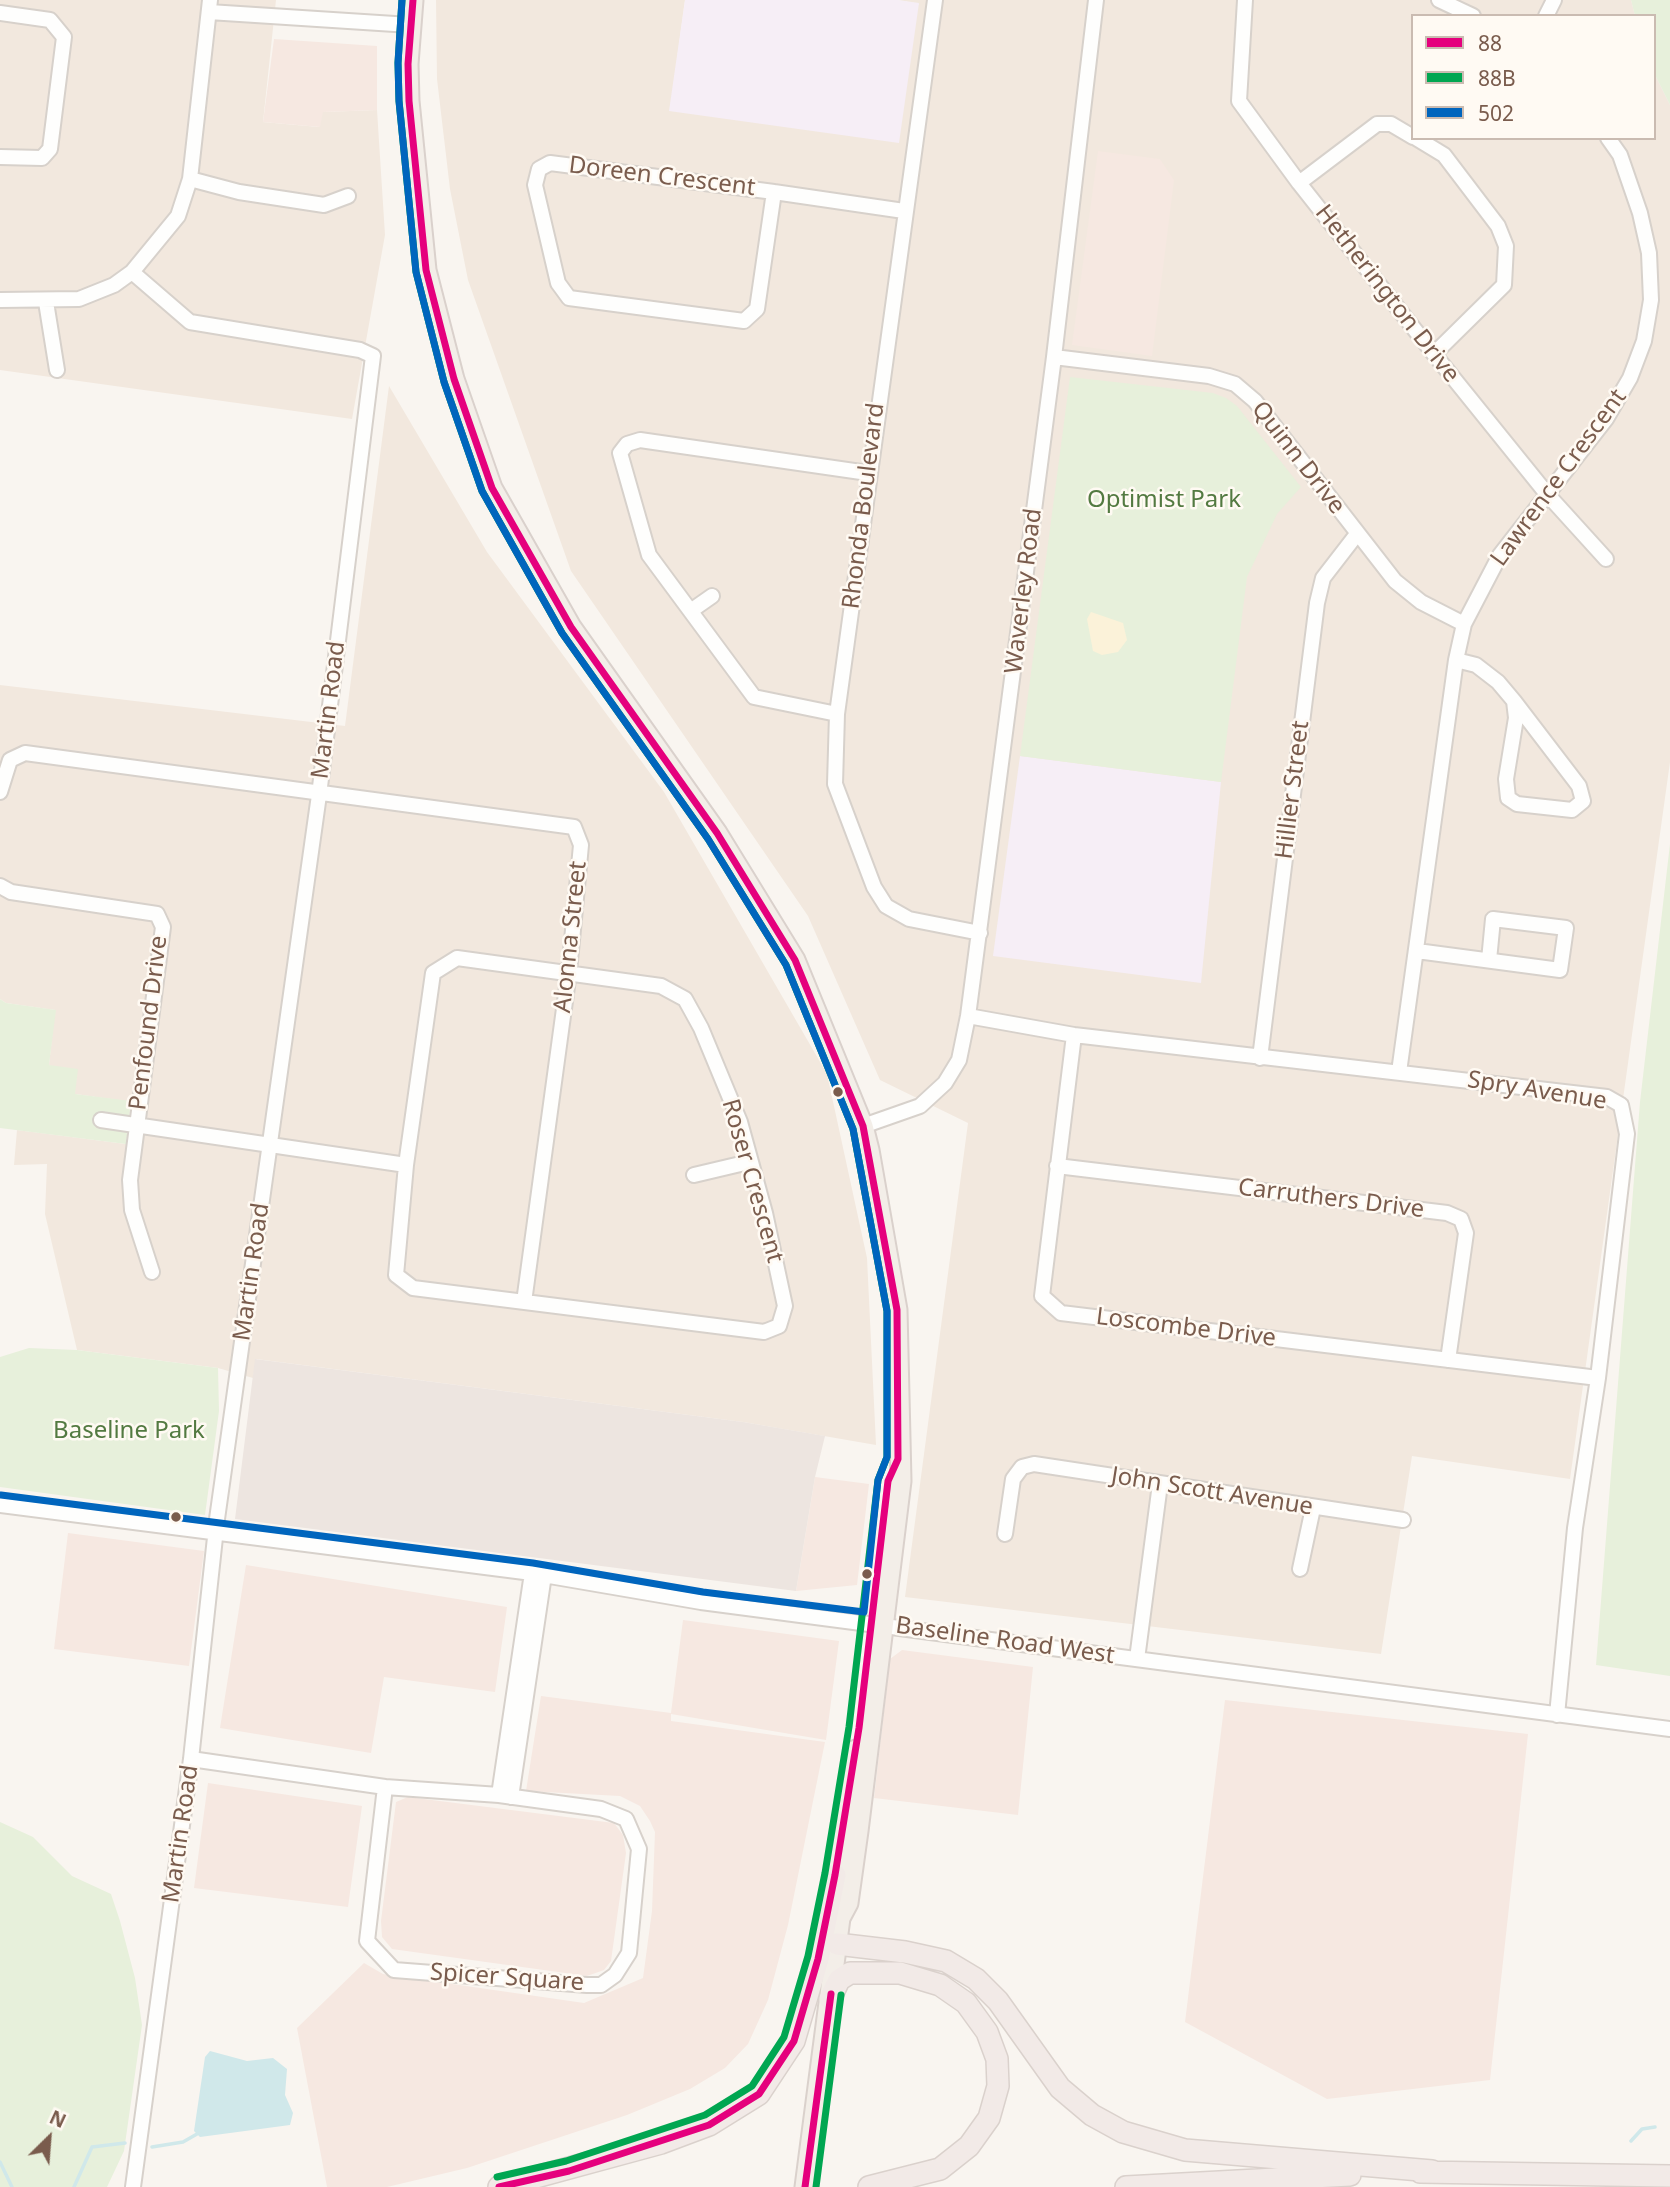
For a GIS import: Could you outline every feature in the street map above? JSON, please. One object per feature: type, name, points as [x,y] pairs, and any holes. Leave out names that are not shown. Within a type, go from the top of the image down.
[{"type":"highway","points":[[499,2187],[661,2143],[709,2125],[759,2094],[794,2041],[815,1971],[835,1875]]},
{"type":"highway","points":[[837,1944],[905,1952],[946,1961],[976,1979],[998,2001],[1060,2088],[1092,2115],[1123,2132],[1185,2150],[1432,2171],[1670,2176]]},
{"type":"highway","points":[[830,1999],[839,1980],[850,1973],[900,1973],[940,1985],[966,2003],[987,2032],[997,2059],[998,2086],[989,2118],[969,2146],[940,2169],[869,2187]]},
{"type":"highway","points":[[1126,2187],[1432,2171]]},
{"type":"main road","points":[[413,0],[409,102],[426,270],[454,379],[492,488],[571,627],[717,833],[795,960],[863,1126],[897,1311],[898,1459],[888,1481],[878,1625],[848,1903],[840,1918],[806,2177]]},
{"type":"main road","points":[[840,1918],[834,1902],[835,1875],[878,1625]]},
{"type":"street","name":"Rhonda Boulevard","points":[[935,0],[837,714],[835,784],[886,906],[909,919],[980,933]]},
{"type":"street","name":"Waverley Road","points":[[863,1126],[920,1106],[945,1083],[959,1060],[980,933],[1054,357],[1096,0]]},
{"type":"street","name":"Hetherington Drive","points":[[1245,0],[1240,101],[1299,183],[1434,355],[1547,494],[1606,559]]},
{"type":"street","points":[[1439,0],[1469,14]]},
{"type":"street","points":[[0,300],[46,302],[79,299],[114,285],[132,272],[178,216],[190,178],[209,6],[410,25]]},
{"type":"street","points":[[0,13],[50,20],[64,37],[50,149],[42,158],[0,157]]},
{"type":"street","points":[[1299,183],[1377,124],[1391,124],[1411,135]]},
{"type":"street","points":[[1419,140],[1444,155],[1498,226],[1506,246],[1504,285],[1434,355]]},
{"type":"street","name":"Lawrence Crescent","points":[[1399,1072],[1456,660],[1464,624],[1500,555],[1606,419],[1630,378],[1644,341],[1651,300],[1649,253],[1640,213],[1620,155],[1609,140]]},
{"type":"street","name":"Doreen Crescent","points":[[774,192],[757,309],[744,321],[569,298],[558,282],[535,186],[538,169],[550,163],[774,192],[904,211]]},
{"type":"street","points":[[190,178],[239,192],[324,205],[348,196]]},
{"type":"street","name":"Martin Road","points":[[132,272],[190,322],[360,350],[373,356],[319,795],[215,1533],[191,1759],[133,2187]]},
{"type":"street","points":[[46,302],[57,370]]},
{"type":"street","name":"Quinn Drive","points":[[1054,357],[1209,376],[1235,384],[1255,401],[1395,581],[1421,602],[1464,624]]},
{"type":"street","points":[[837,714],[754,697],[649,555],[620,453],[627,443],[640,440],[868,473]]},
{"type":"street","name":"Hillier Street","points":[[1261,1058],[1317,603],[1323,578],[1357,534]]},
{"type":"street","points":[[692,610],[712,596]]},
{"type":"street","points":[[1456,660],[1476,665],[1498,682],[1514,701],[1579,786],[1583,800],[1572,810],[1517,804],[1508,798],[1506,779],[1517,718],[1514,701]]},
{"type":"street","points":[[0,792],[10,760],[25,753],[319,795]]},
{"type":"street","name":"Alonna Street","points":[[319,795],[574,827],[581,845],[569,972],[524,1302]]},
{"type":"street","name":"Penfound Drive","points":[[0,886],[11,892],[157,914],[163,927],[136,1125]]},
{"type":"street","points":[[1417,951],[1560,970],[1566,928],[1493,919],[1489,960]]},
{"type":"street","name":"Roser Crescent","points":[[457,958],[661,986],[685,999],[701,1028],[740,1122],[749,1163],[765,1213],[785,1306],[779,1326],[764,1332],[413,1288],[396,1275],[407,1165],[433,973],[457,958]]},
{"type":"street","name":"Spry Avenue","points":[[968,1016],[1074,1035],[1607,1097],[1621,1105],[1627,1134],[1598,1378],[1575,1528],[1557,1716]]},
{"type":"street","name":"Loscombe Drive","points":[[1074,1035],[1042,1296],[1062,1313],[1598,1378]]},
{"type":"street","points":[[101,1120],[407,1165]]},
{"type":"street","points":[[136,1125],[130,1180],[132,1210],[152,1272]]},
{"type":"street","points":[[694,1175],[749,1163]]},
{"type":"street","name":"Carruthers Drive","points":[[1057,1167],[1447,1213],[1461,1219],[1466,1233],[1448,1360]]},
{"type":"street","name":"John Scott Avenue","points":[[1005,1534],[1013,1479],[1022,1467],[1034,1464],[1403,1520]]},
{"type":"street","points":[[1137,1659],[1160,1484]]},
{"type":"street","name":"Baseline Road West","points":[[0,1505],[538,1574],[701,1602],[1670,1729]]},
{"type":"street","points":[[1300,1569],[1312,1508]]},
{"type":"street","points":[[505,1796],[538,1574]]},
{"type":"street","name":"Spicer Square","points":[[191,1759],[385,1787],[505,1796],[617,1813],[626,1819],[639,1849],[629,1953],[615,1975],[601,1985],[394,1970],[367,1941],[385,1787]]},
{"type":"shaded area","points":[[0,0],[276,0],[263,122],[319,127],[322,112],[377,110],[385,235],[352,419],[0,370]]},
{"type":"shaded area","points":[[436,0],[685,0],[670,111],[919,4],[898,0],[1631,0],[1634,14],[1411,14],[1411,140],[1656,140],[1656,77],[1670,105],[1670,762],[1570,1479],[1412,1456],[1381,1654],[905,1597],[968,1123],[880,1080],[808,916],[571,571],[468,280],[450,189],[437,79]]},
{"type":"shaded area","points":[[685,0],[898,0],[919,3],[899,143],[669,111]]},
{"type":"shaded area","points":[[274,39],[377,46],[377,110],[323,112],[320,127],[263,122]]},
{"type":"shaded area","points":[[1098,151],[1160,159],[1174,180],[1152,356],[1072,345]]},
{"type":"shaded area","points":[[389,386],[487,552],[664,792],[827,1074],[867,1258],[876,1445],[743,1422],[256,1359],[253,1378],[218,1368],[77,1350],[45,1214],[47,1164],[14,1165],[17,1130],[126,1144],[131,1102],[75,1094],[49,1065],[55,1010],[6,1003],[0,999],[0,685],[345,726]]},
{"type":"shaded area","points":[[1020,756],[1221,782],[1201,983],[993,956]]},
{"type":"shaded area","points":[[255,1359],[743,1422],[825,1436],[815,1477],[796,1591],[235,1519]]},
{"type":"shaded area","points":[[815,1477],[869,1484],[857,1585],[796,1591]]},
{"type":"shaded area","points":[[68,1533],[204,1551],[189,1666],[54,1649]]},
{"type":"shaded area","points":[[246,1565],[507,1607],[495,1692],[384,1677],[371,1753],[220,1728]]},
{"type":"shaded area","points":[[683,1620],[839,1641],[826,1740],[671,1714],[671,1721],[825,1742],[788,1925],[768,2000],[748,2044],[725,2068],[690,2089],[627,2115],[467,2168],[387,2187],[327,2187],[297,2028],[364,1963],[383,1974],[584,2003],[643,1978],[652,1911],[655,1832],[650,1821],[640,1806],[620,1796],[526,1791],[541,1696],[671,1713]]},
{"type":"shaded area","points":[[902,1650],[1033,1667],[1018,1815],[874,1798],[890,1659]]},
{"type":"shaded area","points":[[1225,1700],[1528,1734],[1490,2080],[1327,2099],[1185,2022]]},
{"type":"shaded area","points":[[208,1783],[362,1806],[348,1907],[194,1888]]},
{"type":"shaded area","points":[[408,1797],[614,1823],[623,1835],[626,1853],[611,1961],[604,1970],[587,1976],[392,1949],[382,1937],[381,1921],[396,1802]]},
{"type":"green space","points":[[1631,0],[1670,0],[1670,105],[1656,77],[1656,14],[1634,14]]},
{"type":"green space","name":"Optimist Park","points":[[1070,377],[1213,393],[1226,398],[1237,406],[1301,487],[1277,514],[1247,577],[1221,782],[1020,756]]},
{"type":"green space","points":[[1670,844],[1670,1676],[1596,1665],[1640,1102]]},
{"type":"green space","points":[[0,999],[6,1003],[56,1010],[49,1065],[78,1069],[75,1094],[131,1101],[126,1144],[0,1128]]},
{"type":"green space","name":"Baseline Park","points":[[29,1348],[77,1350],[218,1368],[219,1411],[205,1515],[0,1487],[0,1357]]},
{"type":"green space","points":[[0,1822],[33,1837],[72,1876],[111,1894],[120,1921],[135,1978],[142,2025],[124,2151],[107,2187],[0,2187]]},
{"type":"sand","points":[[1091,612],[1123,623],[1127,640],[1118,652],[1102,655],[1093,651],[1087,619]]},
{"type":"water","points":[[210,2051],[247,2061],[273,2058],[287,2069],[285,2095],[293,2113],[290,2125],[200,2137],[194,2131],[205,2057]]},
{"type":"waterway","points":[[1631,2141],[1642,2129],[1655,2127]]},
{"type":"waterway","points":[[152,2147],[183,2142],[197,2134]]},
{"type":"waterway","points":[[74,2187],[92,2147],[125,2143]]},
{"type":"waterway","points":[[0,2162],[12,2187]]},
{"type":"transit line","name":"88B","points":[[402,0],[398,63],[399,101],[416,272],[444,382],[482,491],[562,633],[708,839],[786,965],[853,1129],[887,1311],[887,1457],[878,1480],[849,1727],[825,1873],[808,1956],[784,2037],[752,2086],[705,2115],[566,2161],[497,2177]]},
{"type":"transit line","name":"502","points":[[1,1495],[533,1563],[703,1592],[864,1612],[878,1480],[887,1457],[887,1311],[853,1129],[786,965],[708,839],[562,633],[482,491],[444,382],[416,272],[399,101],[398,63],[402,0]]},
{"type":"transit line","name":"88","points":[[413,0],[408,64],[409,101],[426,270],[454,379],[492,488],[571,627],[717,833],[795,960],[863,1126],[897,1310],[898,1459],[888,1481],[859,1728],[835,1875],[818,1959],[794,2041],[759,2094],[709,2125],[569,2171],[499,2187]]},
{"type":"transit line","name":"88","points":[[805,2187],[831,1994]]},
{"type":"transit line","name":"88B","points":[[816,2187],[841,1995]]}]
